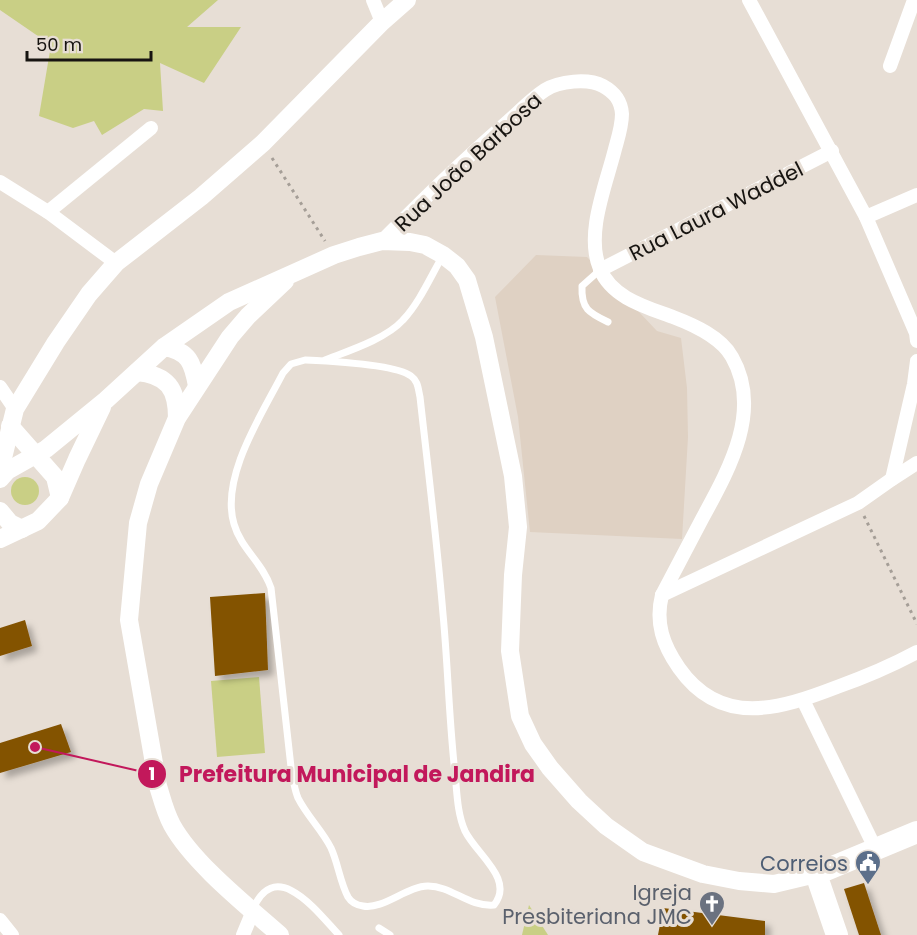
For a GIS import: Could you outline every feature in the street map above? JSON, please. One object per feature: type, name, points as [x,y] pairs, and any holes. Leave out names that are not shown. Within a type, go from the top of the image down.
[{"type":"main road","points":[[837,935],[816,874],[917,832]]},
{"type":"street","points":[[373,0],[382,22]]},
{"type":"street","points":[[0,470],[12,418],[89,294],[116,263],[201,197],[263,142],[382,22],[407,0]]},
{"type":"street","points":[[749,0],[866,217],[916,333],[917,341]]},
{"type":"street","points":[[890,66],[914,0]]},
{"type":"street","name":"Rua João Barbosa","points":[[382,241],[461,162],[546,89],[565,84],[597,83],[610,90],[619,100],[622,113],[620,131],[595,230],[593,250],[600,270],[611,285],[626,298],[688,323],[717,340],[732,356],[740,374],[744,394],[739,438],[730,467],[662,595],[658,612],[665,643],[683,674],[710,697],[725,704],[762,709],[803,700],[888,668],[917,652]]},
{"type":"street","points":[[48,212],[152,128]]},
{"type":"street","name":"Rua Laura Waddel","points":[[600,270],[832,151]]},
{"type":"street","points":[[0,182],[48,212],[116,263]]},
{"type":"street","points":[[866,217],[917,195]]},
{"type":"street","points":[[0,479],[13,467],[37,455],[106,400],[164,347],[229,302],[334,255],[382,241],[425,245],[457,266],[467,280],[513,476],[518,528],[513,575],[510,651],[520,716],[533,744],[550,768],[579,801],[606,826],[643,852],[703,874],[739,881],[774,884],[816,874]]},
{"type":"street","points":[[279,935],[192,854],[164,810],[129,620],[138,523],[149,484],[177,418],[236,330],[291,276]]},
{"type":"street","points":[[164,347],[179,350],[187,358],[194,371],[197,386]]},
{"type":"street","points":[[892,479],[914,384],[917,361]]},
{"type":"street","points":[[137,372],[159,376],[167,381],[172,390],[177,418]]},
{"type":"street","points":[[0,387],[12,418],[55,477],[60,498]]},
{"type":"street","points":[[0,539],[43,518],[60,498],[106,400]]},
{"type":"street","points":[[662,595],[858,503],[917,463]]},
{"type":"street","points":[[0,511],[10,523],[22,530]]},
{"type":"street","points":[[803,700],[876,850]]},
{"type":"street","points":[[243,935],[253,911]]},
{"type":"street","points":[[0,920],[12,935]]},
{"type":"lane","points":[[322,361],[395,369],[409,374],[416,381],[420,396],[443,612],[453,759],[460,815],[466,832],[497,875],[501,886],[500,898],[494,905],[484,906],[471,903],[429,886],[415,888],[373,906],[365,907],[354,904],[348,897],[331,849],[297,797],[292,776],[271,588],[266,573],[240,538],[234,524],[231,507],[237,464],[283,373],[291,364],[305,360],[322,361],[352,350],[381,336],[403,321],[443,255]]},
{"type":"lane","points":[[600,270],[582,286],[581,299],[590,314],[608,322]]},
{"type":"lane","points":[[253,911],[260,897],[267,891],[277,887],[290,889],[303,896],[339,935]]},
{"type":"lane","points":[[380,928],[390,935]]},
{"type":"path","points":[[263,142],[334,255]]},
{"type":"path","points":[[858,503],[917,624]]},
{"type":"shaded area","points":[[536,255],[587,257],[657,331],[681,338],[687,388],[688,437],[682,539],[530,532],[518,417],[495,297]]},
{"type":"green space","points":[[0,0],[218,0],[187,27],[241,27],[204,83],[160,63],[163,111],[144,109],[102,135],[94,121],[73,128],[39,116],[51,45],[0,10]]},
{"type":"green space","points":[[25,477],[35,481],[39,491],[35,501],[25,505],[15,501],[11,491],[15,481]]},
{"type":"green space","points":[[259,677],[265,753],[217,757],[211,681]]},
{"type":"green space","points":[[529,905],[548,935],[522,935]]},
{"type":"building","points":[[265,593],[268,670],[215,676],[210,597]]},
{"type":"building","points":[[25,620],[32,646],[0,656],[0,628]]},
{"type":"building","points":[[61,724],[71,752],[0,773],[0,743]]},
{"type":"building","points":[[864,883],[881,935],[859,935],[844,889]]},
{"type":"building","name":"Igreja Presbiteriana JMC","points":[[663,908],[765,921],[765,935],[658,935]]},
{"type":"place","name":"Prefeitura Municipal de Jandira","points":[[35,747]]},
{"type":"place","name":"Correios","points":[[868,886]]},
{"type":"place","name":"Igreja Presbiteriana JMC","points":[[712,927]]}]
